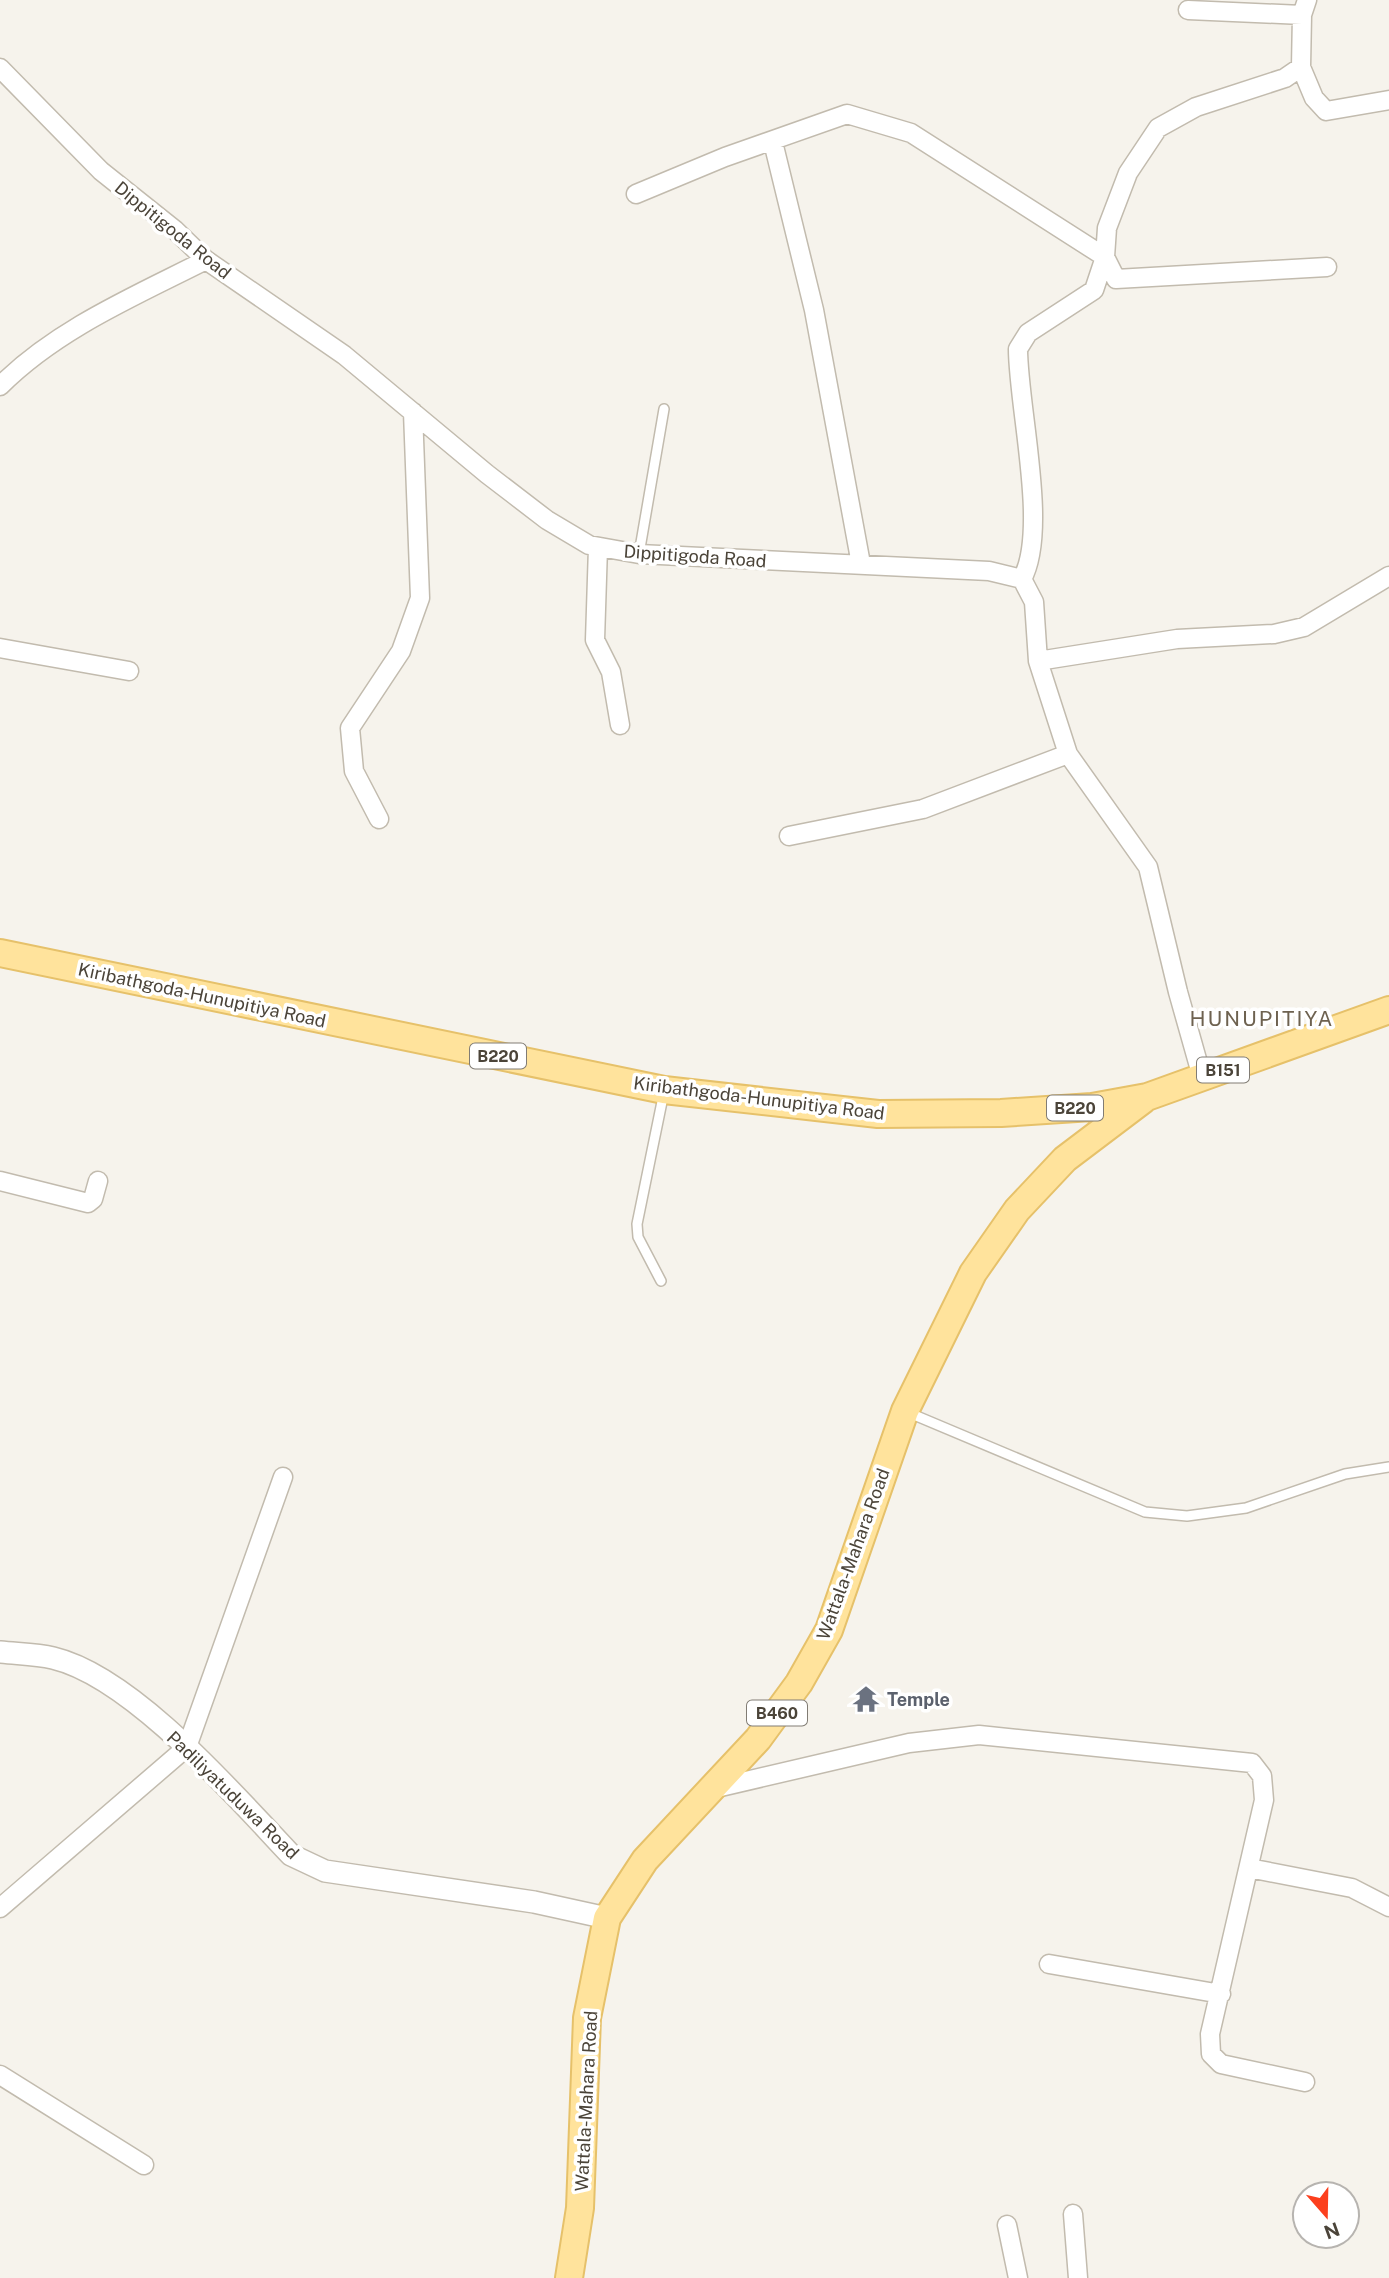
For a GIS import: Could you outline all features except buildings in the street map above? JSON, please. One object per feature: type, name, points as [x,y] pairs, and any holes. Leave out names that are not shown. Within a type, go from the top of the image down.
[{"type":"main road","name":"Kiribathgoda-Hunupitiya Road","points":[[0,953],[664,1090],[878,1114],[1001,1113],[1092,1107],[1147,1097],[1389,1010]]},
{"type":"main road","name":"Wattala-Mahara Road","points":[[569,2278],[580,2208],[587,2018],[607,1917],[645,1860],[758,1739],[799,1683],[829,1630],[905,1411],[973,1273],[1017,1210],[1065,1160],[1147,1097]]},
{"type":"street","points":[[1188,10],[1304,8],[1301,66],[1314,98],[1326,111],[1389,100]]},
{"type":"street","points":[[1202,1077],[1148,867],[1068,754],[1038,661],[1034,602],[1023,579],[1032,556],[1030,484],[1018,349],[1028,333],[1094,290],[1105,257],[1107,228],[1128,173],[1158,128],[1196,107],[1285,78],[1301,66]]},
{"type":"street","name":"Dippitigoda Road","points":[[0,68],[101,171],[175,230],[206,260],[344,355],[547,520],[589,545],[639,554],[746,562],[861,564],[989,571],[1023,579]]},
{"type":"street","points":[[636,194],[725,157],[847,114],[911,133],[1105,257],[1116,279],[1327,267]]},
{"type":"street","points":[[773,142],[814,310],[861,564]]},
{"type":"street","points":[[0,386],[16,370],[99,314],[206,260]]},
{"type":"street","points":[[379,819],[354,771],[350,728],[401,651],[420,597],[413,412]]},
{"type":"street","points":[[598,547],[595,640],[611,671],[620,725]]},
{"type":"street","points":[[1038,661],[1177,639],[1274,634],[1304,627],[1389,576]]},
{"type":"street","points":[[0,648],[129,671]]},
{"type":"street","points":[[789,836],[923,809],[1068,754]]},
{"type":"street","points":[[0,1181],[88,1203],[93,1199],[98,1181]]},
{"type":"street","points":[[0,1908],[187,1748],[283,1477]]},
{"type":"street","name":"Padiliyatuduwa Road","points":[[0,1653],[55,1659],[91,1674],[120,1691],[187,1748],[291,1855],[306,1865],[325,1871],[534,1902],[607,1917]]},
{"type":"street","points":[[708,1790],[790,1773],[909,1743],[979,1735],[1252,1763],[1262,1776],[1264,1800],[1210,2035],[1211,2054],[1221,2064],[1305,2082]]},
{"type":"street","points":[[1250,1868],[1352,1888],[1389,1907]]},
{"type":"street","points":[[1049,1964],[1221,1994]]},
{"type":"street","points":[[0,2075],[144,2165]]},
{"type":"street","points":[[1073,2214],[1078,2278]]},
{"type":"street","points":[[1007,2225],[1018,2278]]},
{"type":"lane","points":[[639,554],[664,409]]},
{"type":"lane","points":[[661,1282],[638,1237],[637,1224],[664,1090]]},
{"type":"lane","points":[[905,1411],[1144,1512],[1187,1517],[1245,1508],[1345,1474],[1389,1467]]},
{"type":"place","name":"Temple","points":[[866,1699]]},
{"type":"district","name":"HUNUPITIYA","points":[[1262,1018]]}]
